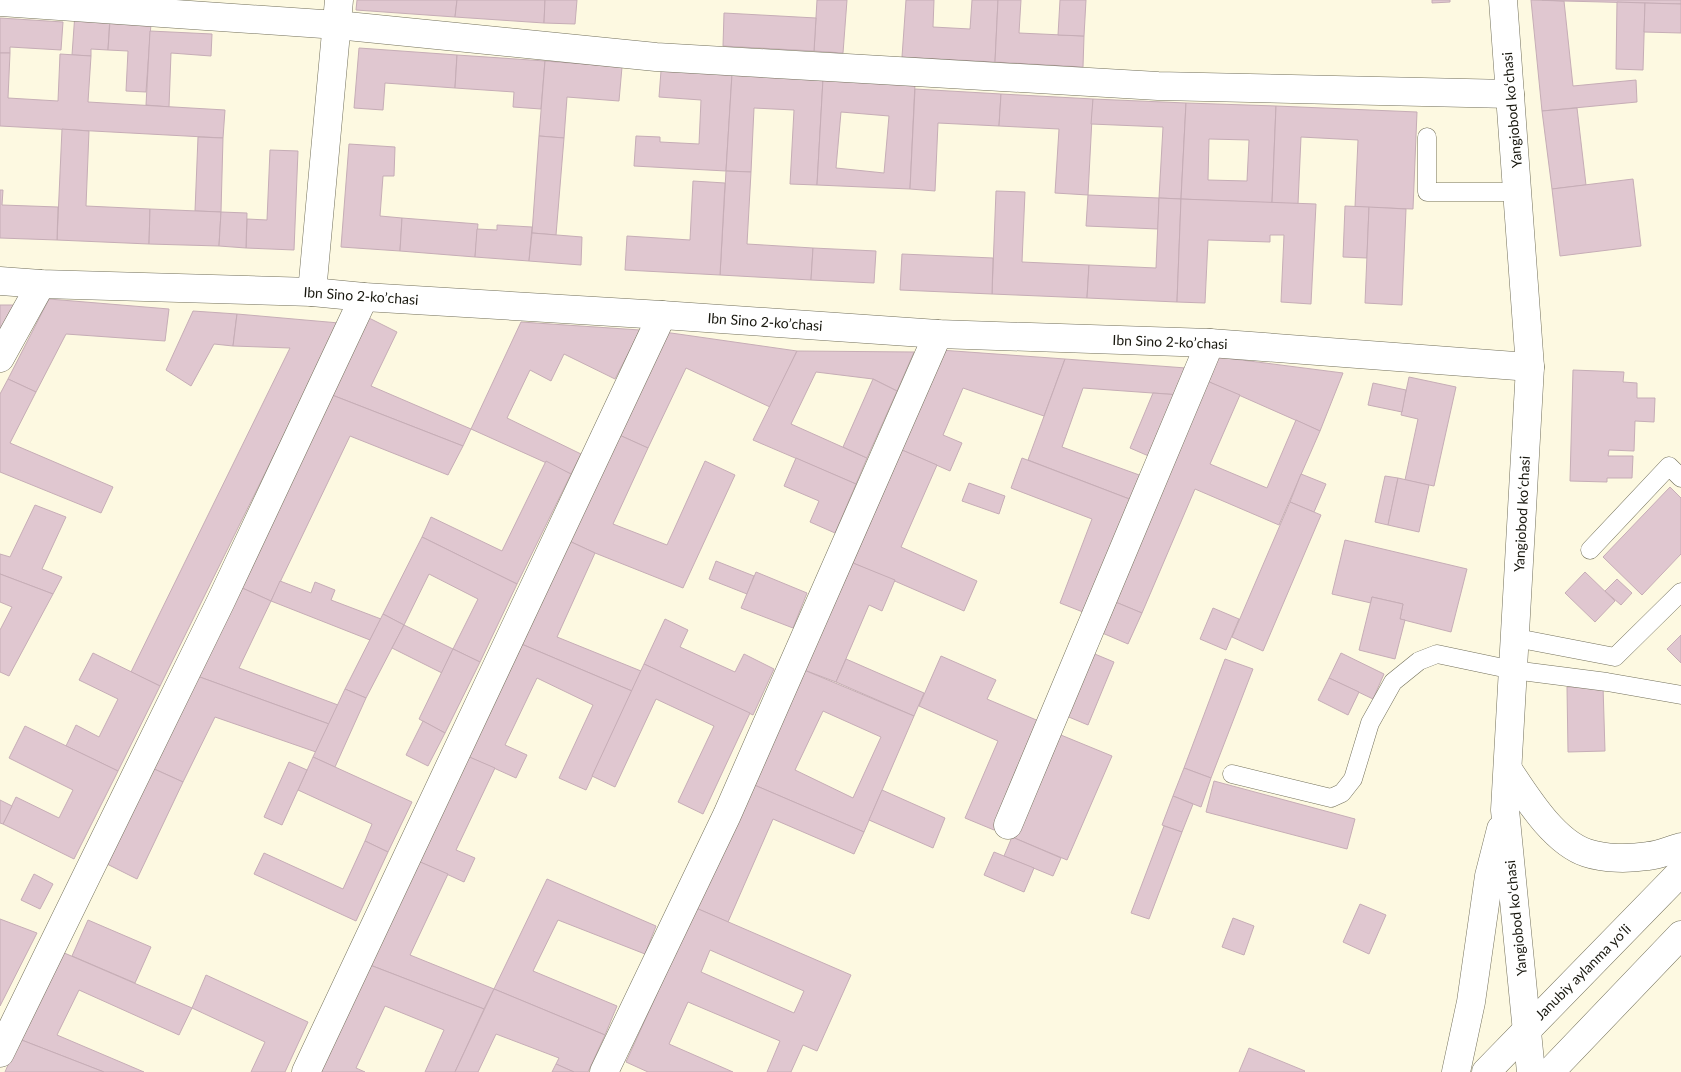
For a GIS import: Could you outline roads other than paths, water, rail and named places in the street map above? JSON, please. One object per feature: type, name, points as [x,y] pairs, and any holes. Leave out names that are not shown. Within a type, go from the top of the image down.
[{"type":"main road","name":"Yangiobod koʻchasi","points":[[1503,0],[1530,367],[1509,771],[1505,810],[1531,1072]]},
{"type":"main road","points":[[0,2],[338,13],[656,57],[1138,85],[1510,94]]},
{"type":"main road","points":[[312,292],[338,13]]},
{"type":"main road","name":"Ibn Sino 2-koʼchasi","points":[[0,281],[41,284],[312,292],[364,297],[938,334],[1210,343],[1530,367]]},
{"type":"main road","points":[[0,358],[41,284]]},
{"type":"main road","points":[[0,1053],[220,601],[364,297]]},
{"type":"main road","points":[[306,1072],[662,315]]},
{"type":"main road","points":[[604,1072],[727,815],[938,334]]},
{"type":"main road","points":[[1008,825],[1210,343]]},
{"type":"main road","points":[[1509,771],[1539,814],[1568,843],[1586,853],[1604,857],[1648,856],[1681,846]]},
{"type":"main road","points":[[1456,1072],[1471,1002],[1489,876],[1505,810]]},
{"type":"main road","name":"Janubiy aylanma yoʻli","points":[[1486,1072],[1681,872]]},
{"type":"main road","points":[[1550,1072],[1681,934]]},
{"type":"lane","points":[[1427,137],[1427,192],[1518,192]]},
{"type":"lane","points":[[1590,550],[1669,466],[1681,478]]},
{"type":"lane","points":[[1516,638],[1615,658],[1679,598]]},
{"type":"lane","points":[[1232,774],[1331,798],[1342,793],[1353,779],[1370,723],[1393,682],[1419,661],[1437,654],[1513,670],[1607,682],[1681,695]]}]
